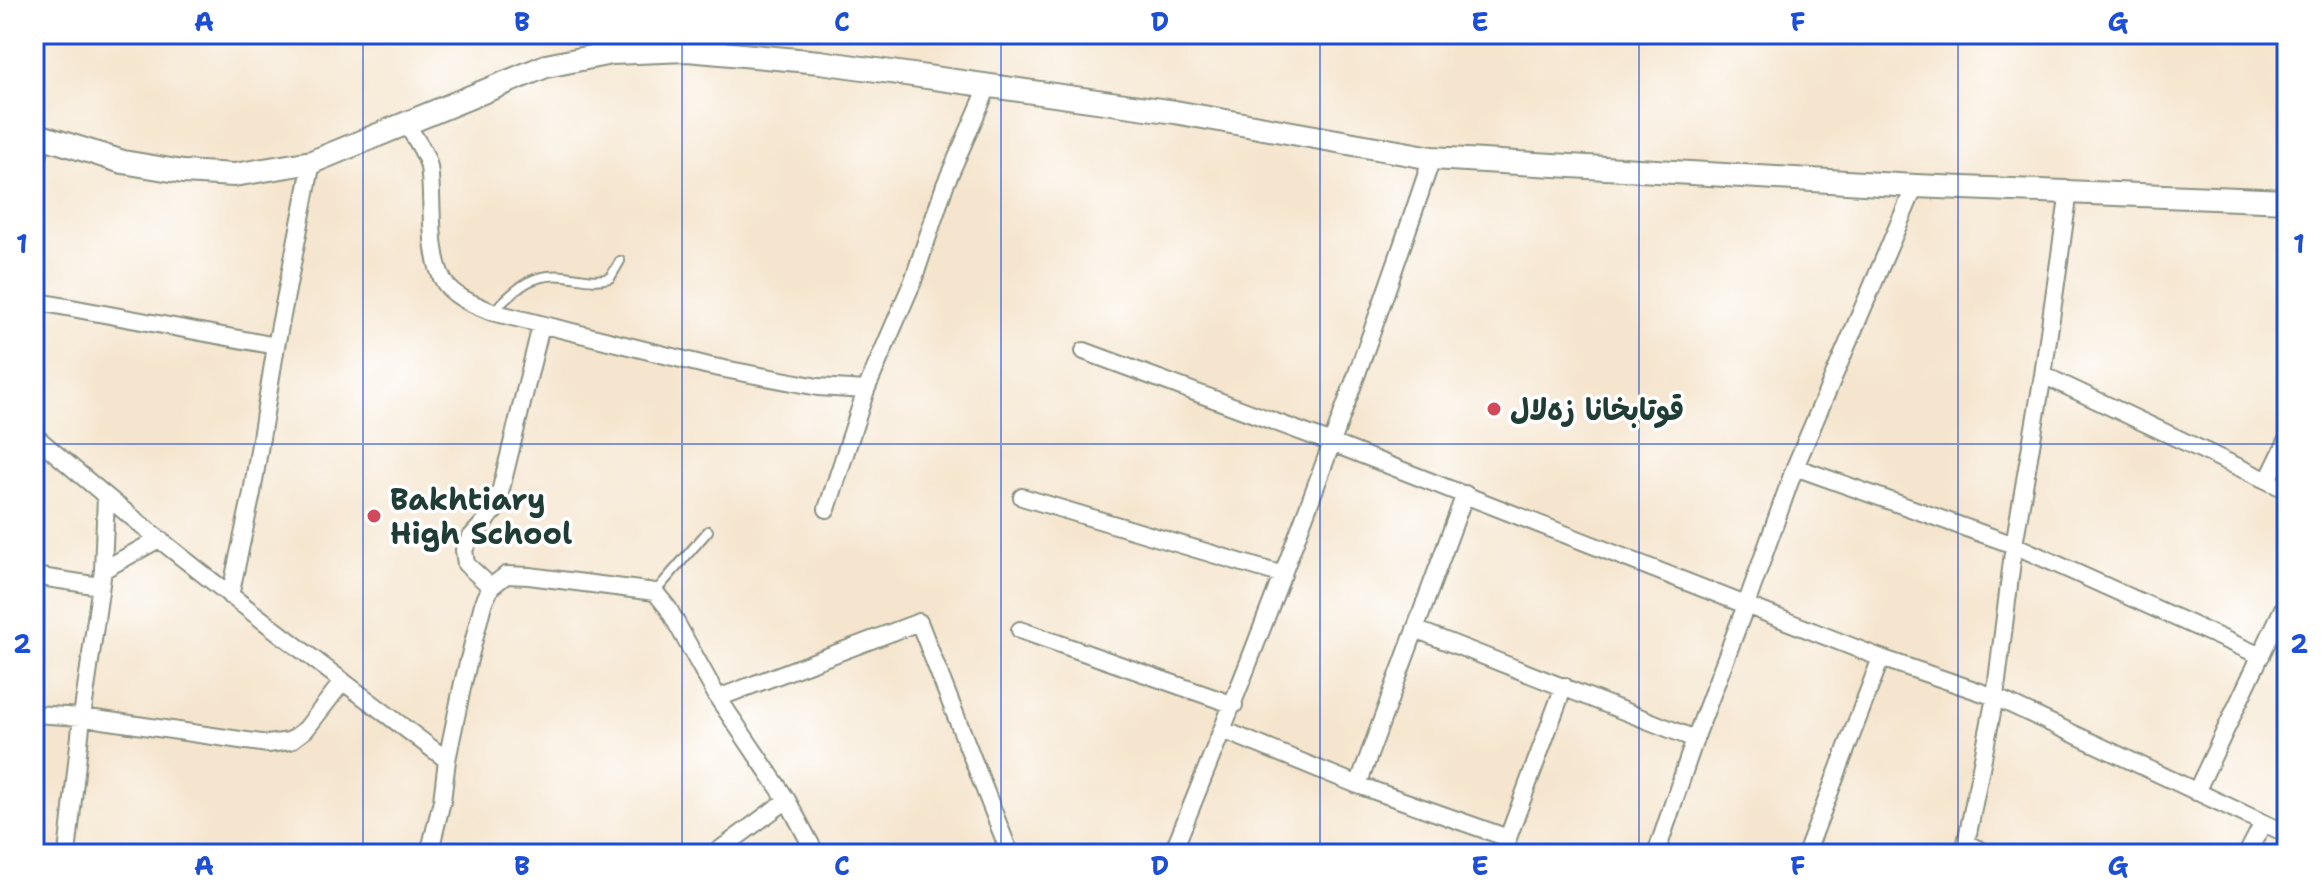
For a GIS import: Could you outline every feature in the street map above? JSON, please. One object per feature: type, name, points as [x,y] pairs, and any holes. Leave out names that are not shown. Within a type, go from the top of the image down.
[{"type":"main road","points":[[38,135],[123,162],[183,172],[234,175],[312,162],[546,66],[611,53],[687,50],[820,62],[1175,112],[1432,158],[1915,186],[2287,201]]},
{"type":"street","points":[[827,509],[866,390],[913,281],[945,185],[988,87]]},
{"type":"street","points":[[406,123],[428,164],[437,265],[445,284],[462,298],[492,312],[541,326],[709,366],[818,387],[866,390]]},
{"type":"street","points":[[34,181],[38,135]]},
{"type":"street","points":[[1172,854],[1234,705],[1283,575],[1432,158]]},
{"type":"street","points":[[230,596],[252,493],[276,346],[312,162]]},
{"type":"street","points":[[1656,854],[1795,467],[1915,186]]},
{"type":"street","points":[[1988,854],[1965,849],[1995,697],[2014,545],[2043,375],[2069,191]]},
{"type":"street","points":[[34,301],[276,346]]},
{"type":"street","points":[[491,587],[466,564],[464,550],[470,538],[496,509],[541,326]]},
{"type":"street","points":[[1084,351],[1465,494],[1881,658],[1995,697],[2287,834]]},
{"type":"street","points":[[2043,375],[2287,490]]},
{"type":"street","points":[[34,435],[230,596],[447,760]]},
{"type":"street","points":[[2268,480],[2287,441]]},
{"type":"street","points":[[1795,467],[2014,545],[2261,656]]},
{"type":"street","points":[[1358,785],[1465,494]]},
{"type":"street","points":[[67,854],[101,578],[106,497]]},
{"type":"street","points":[[1022,497],[1283,575]]},
{"type":"street","points":[[34,576],[101,578],[159,539]]},
{"type":"street","points":[[429,854],[483,604],[491,587],[506,575],[655,592],[668,608],[718,698],[787,800],[816,854]]},
{"type":"street","points":[[2196,792],[2287,600]]},
{"type":"street","points":[[718,698],[919,622],[1010,854]]},
{"type":"street","points":[[1415,629],[1695,739]]},
{"type":"street","points":[[1020,630],[1234,705]]},
{"type":"street","points":[[1806,854],[1881,658]]},
{"type":"street","points":[[34,714],[82,717],[268,744],[290,741],[306,729],[343,681]]},
{"type":"street","points":[[1502,854],[1564,686]]},
{"type":"street","points":[[1223,730],[1358,785],[1508,838]]},
{"type":"street","points":[[714,854],[787,800]]},
{"type":"street","points":[[2247,854],[2263,823]]},
{"type":"lane","points":[[492,312],[518,288],[539,276],[562,275],[595,281],[610,278],[620,261]]},
{"type":"lane","points":[[655,592],[708,531]]},
{"type":"place","name":"قوتابخانا زەلال","points":[[1494,409]]},
{"type":"place","name":"Bakhtiary High School","points":[[374,516]]}]
